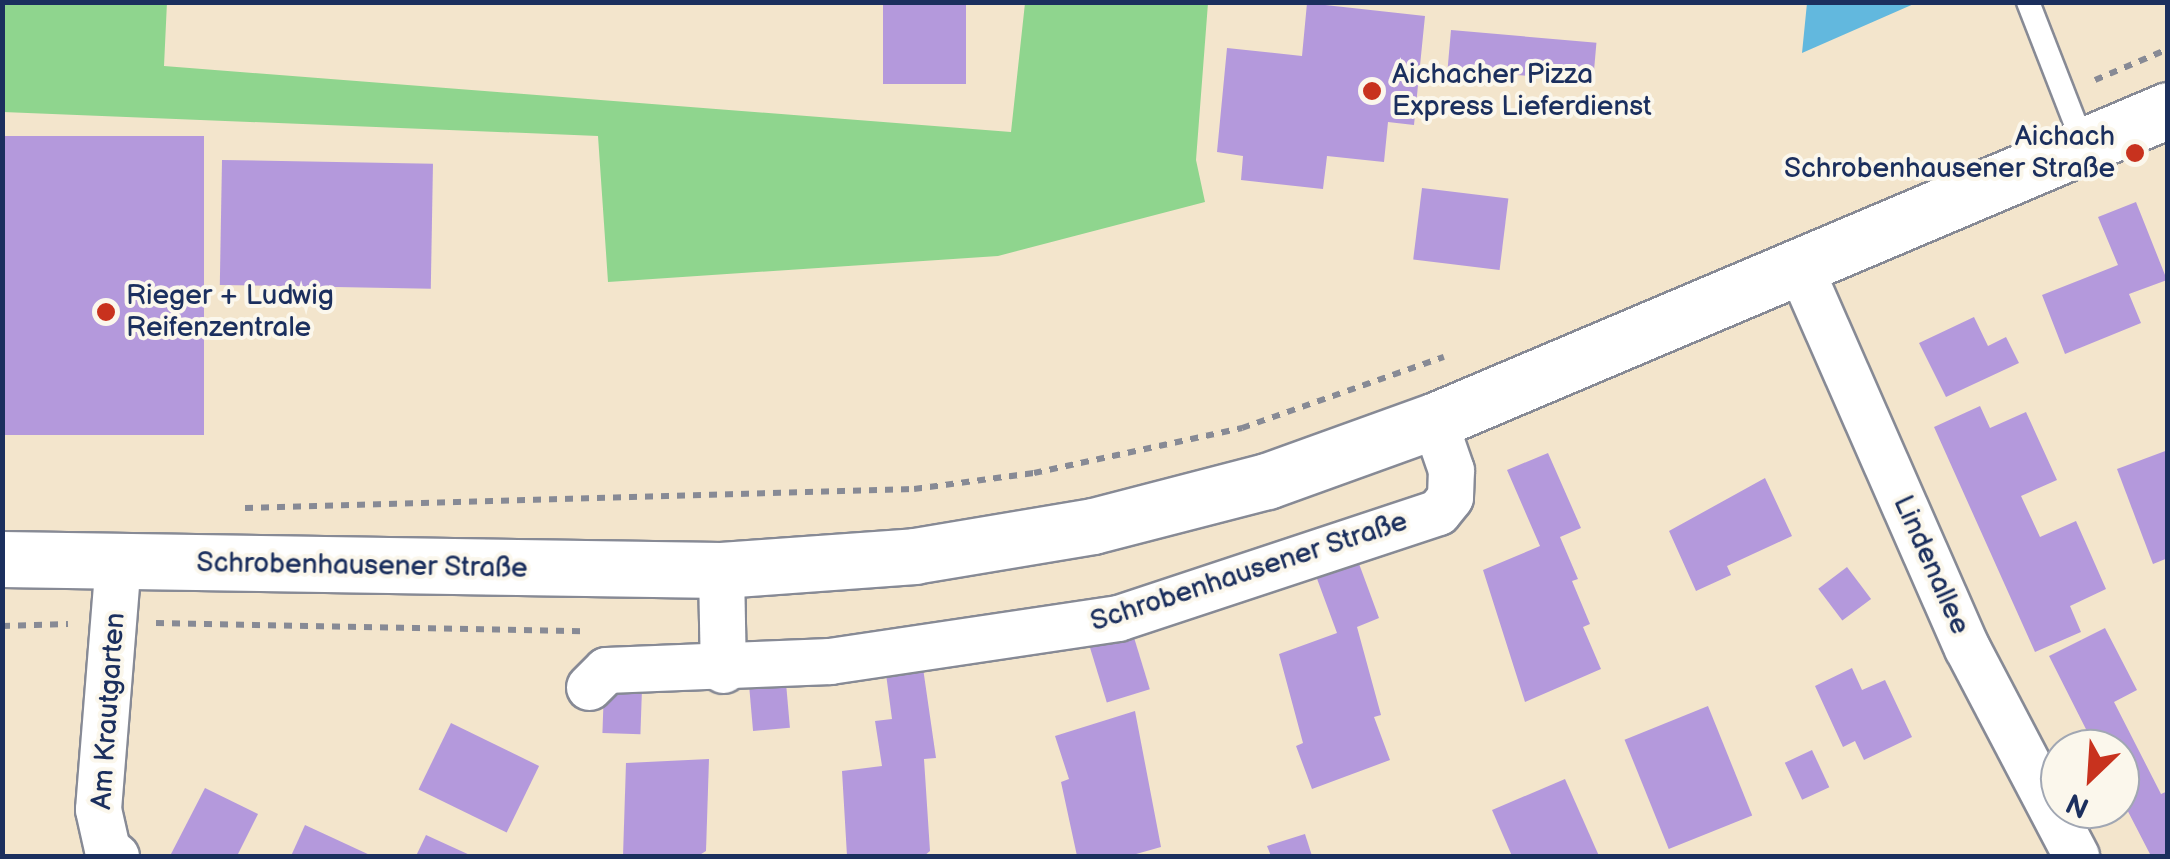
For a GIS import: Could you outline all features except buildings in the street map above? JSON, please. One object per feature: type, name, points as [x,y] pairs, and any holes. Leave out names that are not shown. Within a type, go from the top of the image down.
[{"type":"main road","name":"Schrobenhausener Straße","points":[[2,559],[721,570],[914,556],[1092,526],[1267,481],[1434,421],[2168,110]]},
{"type":"street","name":"Lindenallee","points":[[1800,268],[1967,648],[2076,856]]},
{"type":"street","name":"Schrobenhausener Straße","points":[[589,686],[606,670],[723,670],[1021,637],[1118,618],[1438,512],[1450,497],[1450,470],[1434,421]]},
{"type":"street","name":"Am Krautgarten","points":[[116,856],[107,848],[98,809],[118,562]]},
{"type":"street","points":[[721,570],[723,670]]},
{"type":"lane","points":[[2028,2],[2084,146]]},
{"type":"path","points":[[2064,94],[2168,49]]},
{"type":"path","points":[[227,508],[552,504],[914,489],[1034,473],[1242,428],[1452,354]]},
{"type":"green space","points":[[167,2],[164,66],[1011,132],[1025,3],[1208,3],[1196,160],[1205,202],[998,256],[608,282],[598,136],[3,112],[3,3]]},
{"type":"water","points":[[1807,2],[1916,3],[1802,53]]},
{"type":"place","name":"Aichacher Pizza Express Lieferdienst","points":[[1372,91]]},
{"type":"place","name":"Aichach Schrobenhausener Straße","points":[[2135,153]]},
{"type":"place","name":"Rieger + Ludwig Reifenzentrale","points":[[106,312]]}]
